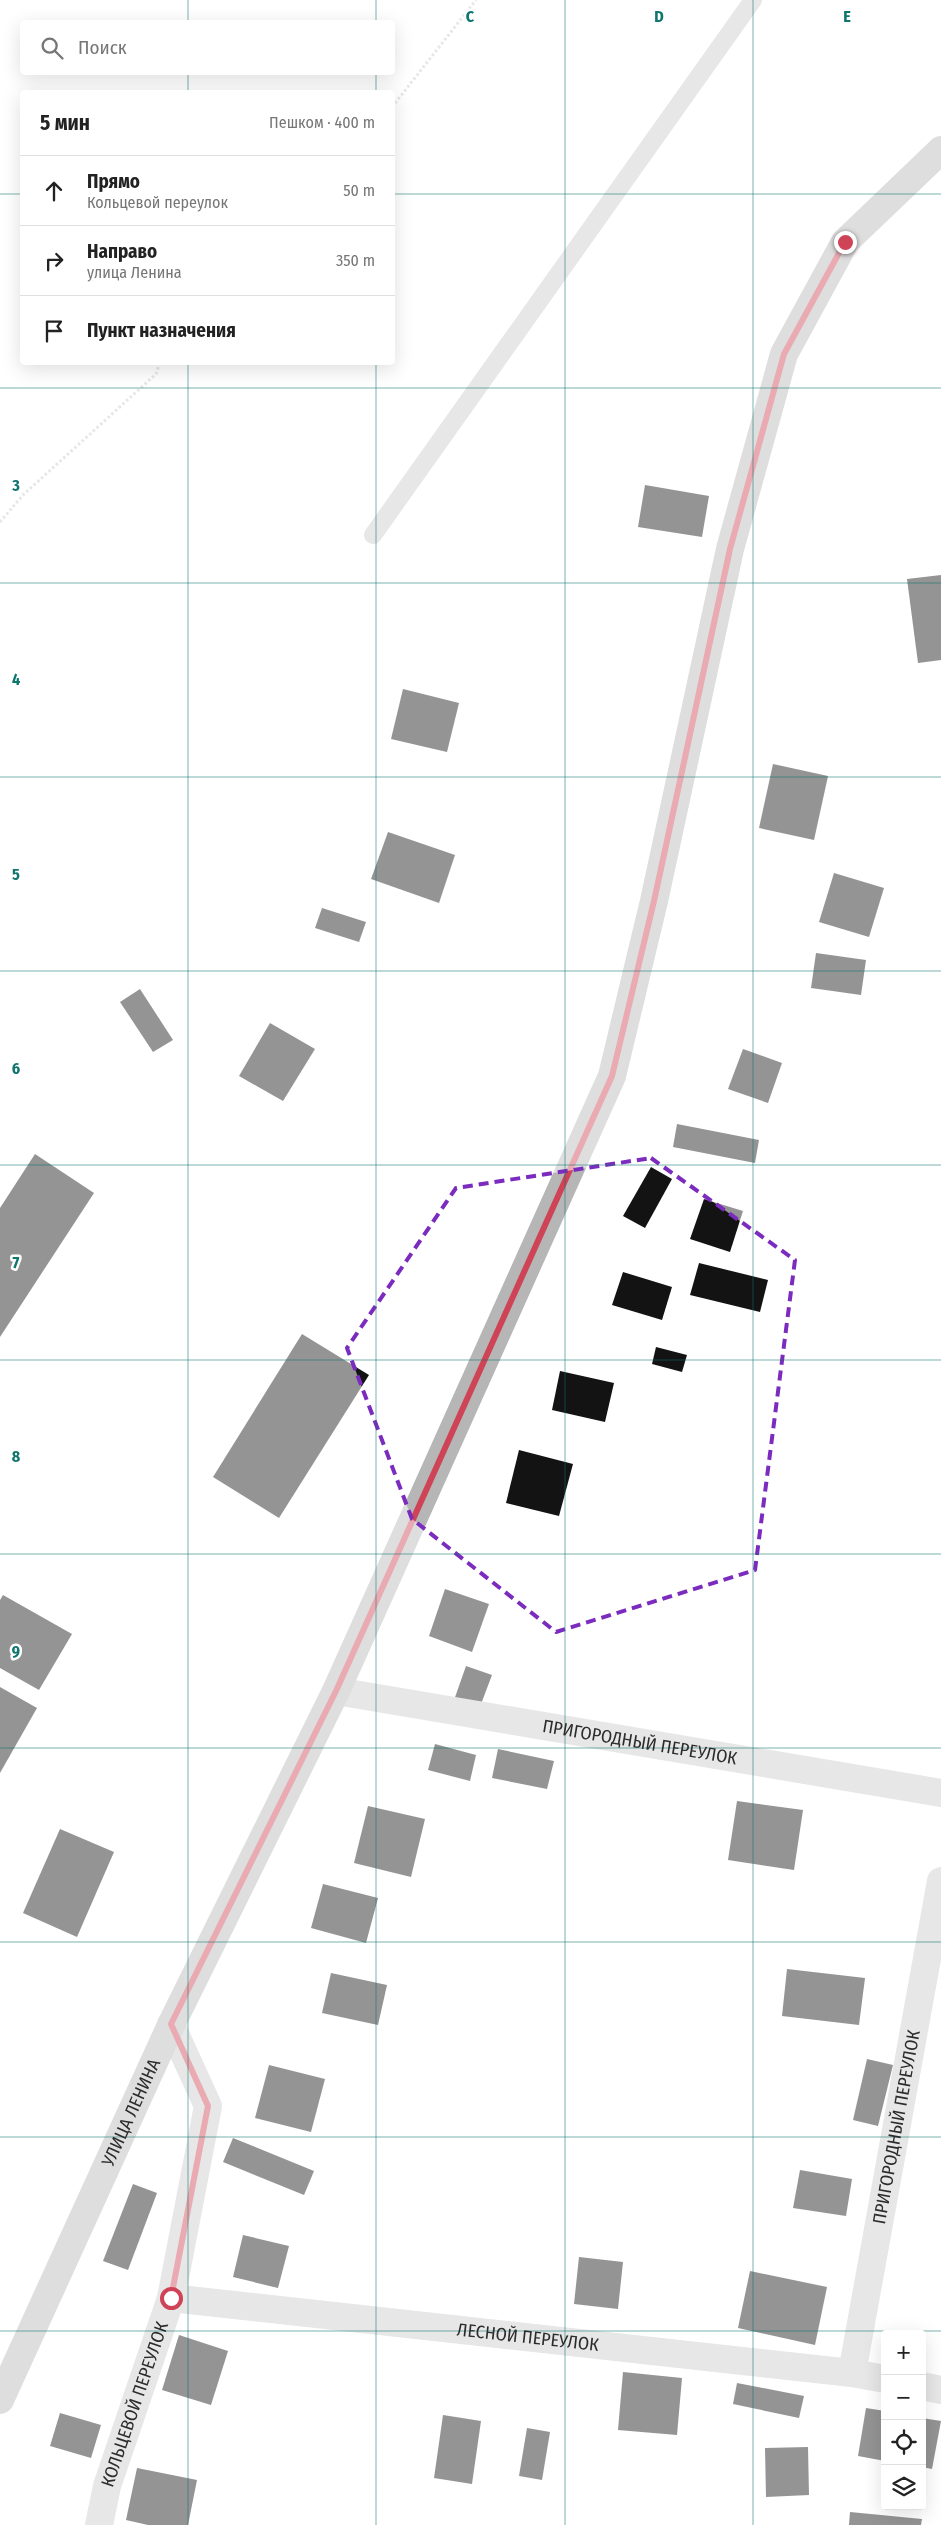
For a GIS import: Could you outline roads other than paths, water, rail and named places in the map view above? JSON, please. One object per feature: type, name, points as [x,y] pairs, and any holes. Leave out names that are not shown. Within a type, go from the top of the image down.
[{"type":"main road","name":"УЛИЦА ЛЕНИНА","points":[[0,2400],[171,2024],[336,1691],[612,1076],[654,901],[730,549],[784,354],[845,242],[941,150]]},
{"type":"street","name":"ПРИГОРОДНЫЙ ПЕРЕУЛОК","points":[[336,1691],[941,1794]]},
{"type":"street","name":"ПРИГОРОДНЫЙ ПЕРЕУЛОК","points":[[852,2373],[941,1881]]},
{"type":"street","name":"КОЛЬЦЕВОЙ ПЕРЕУЛОК","points":[[99,2525],[107,2486],[171,2298],[208,2106],[171,2024]]},
{"type":"street","name":"ЛЕСНОЙ ПЕРЕУЛОК","points":[[171,2298],[852,2373],[881,2378]]},
{"type":"street","points":[[926,2387],[941,2390]]},
{"type":"lane","points":[[373,535],[753,0]]}]
